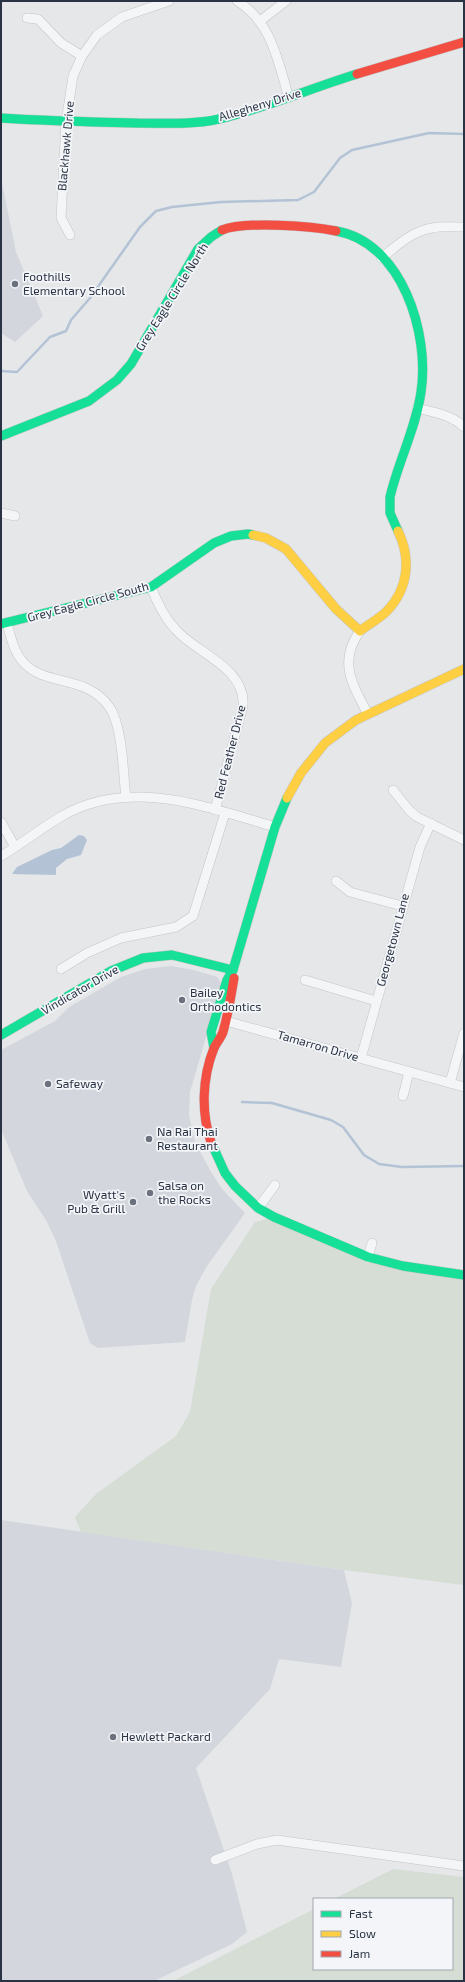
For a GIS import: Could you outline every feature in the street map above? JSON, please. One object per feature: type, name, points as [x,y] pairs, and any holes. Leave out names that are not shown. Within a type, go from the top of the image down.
[{"type":"street","name":"Blackhawk Drive","points":[[70,235],[61,218],[66,122],[73,76],[82,56],[97,35],[122,17],[169,1]]},
{"type":"street","points":[[238,1],[260,21],[270,39],[289,98]]},
{"type":"street","points":[[260,21],[286,1]]},
{"type":"street","points":[[27,18],[38,18],[61,43],[82,56]]},
{"type":"street","name":"Allegheny Drive","points":[[1,118],[66,122],[177,123],[218,119],[289,98],[322,85],[464,42]]},
{"type":"street","name":"Grey Eagle Circle North","points":[[1,436],[99,396],[117,381],[131,364],[198,249],[211,236],[228,227],[330,229],[362,239],[381,258]]},
{"type":"street","points":[[368,714],[353,686],[348,666],[350,647],[360,630],[387,611],[401,593],[405,583],[407,564],[405,546],[390,517],[389,507],[393,486],[417,408],[422,377],[414,312],[403,286],[381,258],[413,234],[433,228],[464,227]]},
{"type":"street","points":[[417,408],[449,417],[464,427]]},
{"type":"street","points":[[1,513],[15,516]]},
{"type":"street","name":"Grey Eagle Circle South","points":[[4,624],[150,587],[166,578],[217,540],[240,534],[253,534],[276,542],[286,549],[336,609],[360,630]]},
{"type":"street","name":"Red Feather Drive","points":[[150,587],[164,614],[180,634],[227,671],[236,679],[242,688],[244,697],[241,715],[215,810]]},
{"type":"street","points":[[4,624],[13,647],[26,665],[52,679],[84,686],[103,699],[110,709],[118,732],[126,798]]},
{"type":"street","points":[[214,1048],[211,1032],[227,980],[233,970],[275,827],[291,788],[312,758],[338,733],[368,714],[464,669]]},
{"type":"street","points":[[393,790],[409,810],[417,817],[464,840]]},
{"type":"street","points":[[1,856],[63,816],[103,802],[126,798],[151,796],[184,801],[275,827]]},
{"type":"street","points":[[61,969],[87,953],[121,938],[176,927],[193,916],[225,813]]},
{"type":"street","points":[[1,822],[15,847]]},
{"type":"street","name":"Georgetown Lane","points":[[361,1058],[402,906],[420,847],[431,823]]},
{"type":"street","points":[[336,881],[350,892],[402,906]]},
{"type":"street","name":"Vindicator Drive","points":[[1,1035],[111,971],[143,958],[172,955],[233,970]]},
{"type":"street","points":[[233,970],[233,986],[226,1021],[222,1035],[214,1048],[205,1082],[204,1097],[207,1131],[225,1173],[240,1192],[258,1208],[291,1225],[368,1257],[403,1266],[464,1275]]},
{"type":"street","points":[[305,980],[376,1001]]},
{"type":"street","name":"Tamarron Drive","points":[[226,1021],[464,1087]]},
{"type":"street","points":[[450,1083],[464,1033]]},
{"type":"street","points":[[403,1096],[409,1072]]},
{"type":"street","points":[[258,1208],[275,1185]]},
{"type":"street","points":[[368,1257],[372,1243]]},
{"type":"street","points":[[215,1860],[257,1844],[277,1840],[464,1866]]},
{"type":"shaded area","name":"Foothills Elementary School","points":[[1,178],[16,252],[43,316],[15,342],[1,333]]},
{"type":"shaded area","points":[[171,966],[194,970],[217,977],[220,981],[221,986],[190,1092],[189,1115],[195,1142],[211,1172],[222,1189],[245,1213],[207,1266],[196,1286],[192,1300],[185,1342],[98,1348],[90,1343],[56,1241],[46,1220],[27,1191],[1,1129],[1,1050],[55,1021],[69,1007],[121,977],[145,969]]},
{"type":"shaded area","points":[[274,1217],[386,1262],[464,1274],[464,1585],[344,1570],[81,1532],[75,1517],[96,1494],[176,1436],[190,1412],[211,1289],[255,1222]]},
{"type":"shaded area","name":"Hewlett Packard","points":[[1,1520],[344,1570],[352,1603],[341,1667],[279,1659],[270,1689],[196,1768],[232,1874],[247,1932],[232,1944],[154,1981],[1,1981]]},
{"type":"shaded area","points":[[393,1869],[464,1877],[464,1981],[173,1981],[313,1910],[313,1970],[453,1970],[453,1898],[336,1898]]},
{"type":"water","points":[[79,835],[84,836],[87,840],[81,855],[67,859],[56,868],[56,875],[12,874],[17,867],[52,850],[61,848]]},
{"type":"waterway","points":[[1,371],[17,372],[50,337],[66,331],[71,320],[90,298],[140,227],[156,211],[172,207],[221,202],[298,200],[314,192],[340,158],[352,150],[429,133],[464,134]]},
{"type":"waterway","points":[[242,1102],[272,1103],[331,1120],[343,1127],[364,1155],[379,1164],[402,1167],[464,1166]]},
{"type":"traffic: fast","points":[[1,118],[137,123],[209,121],[254,109],[357,74]]},
{"type":"traffic: fast","points":[[1,436],[89,401],[117,380],[131,364],[198,249],[211,237],[222,230]]},
{"type":"traffic: fast","points":[[336,231],[359,239],[378,253],[394,271],[407,294],[415,318],[421,344],[423,369],[419,405],[390,497],[390,513],[398,531]]},
{"type":"traffic: fast","points":[[1,624],[151,587],[214,543],[231,536],[248,534],[253,535]]},
{"type":"traffic: fast","points":[[214,1048],[211,1032],[227,980],[233,970],[275,827],[287,798]]},
{"type":"traffic: fast","points":[[1,1035],[111,971],[143,958],[172,955],[233,970]]},
{"type":"traffic: fast","points":[[211,1142],[225,1173],[235,1186],[258,1208],[274,1217],[368,1257],[403,1266],[464,1275]]},
{"type":"traffic: slow","points":[[253,535],[266,538],[286,549],[336,609],[360,631],[381,617],[387,611],[400,593],[404,583],[406,572],[405,552],[398,531]]},
{"type":"traffic: slow","points":[[287,798],[301,773],[325,743],[356,720],[464,669]]},
{"type":"traffic: jam","points":[[357,74],[464,42]]},
{"type":"traffic: jam","points":[[222,230],[232,227],[278,225],[311,227],[336,231]]},
{"type":"traffic: jam","points":[[211,1142],[204,1107],[205,1083],[210,1059],[225,1026],[234,978]]},
{"type":"place","name":"Foothills Elementary School","points":[[15,284]]},
{"type":"place","name":"Bailey Orthodontics","points":[[182,1000]]},
{"type":"place","name":"Safeway","points":[[48,1084]]},
{"type":"place","name":"Na Rai Thai Restaurant","points":[[149,1139]]},
{"type":"place","name":"Salsa on the Rocks","points":[[150,1193]]},
{"type":"place","name":"Wyatt's Pub & Grill","points":[[133,1202]]},
{"type":"place","name":"Hewlett Packard","points":[[113,1737]]}]
